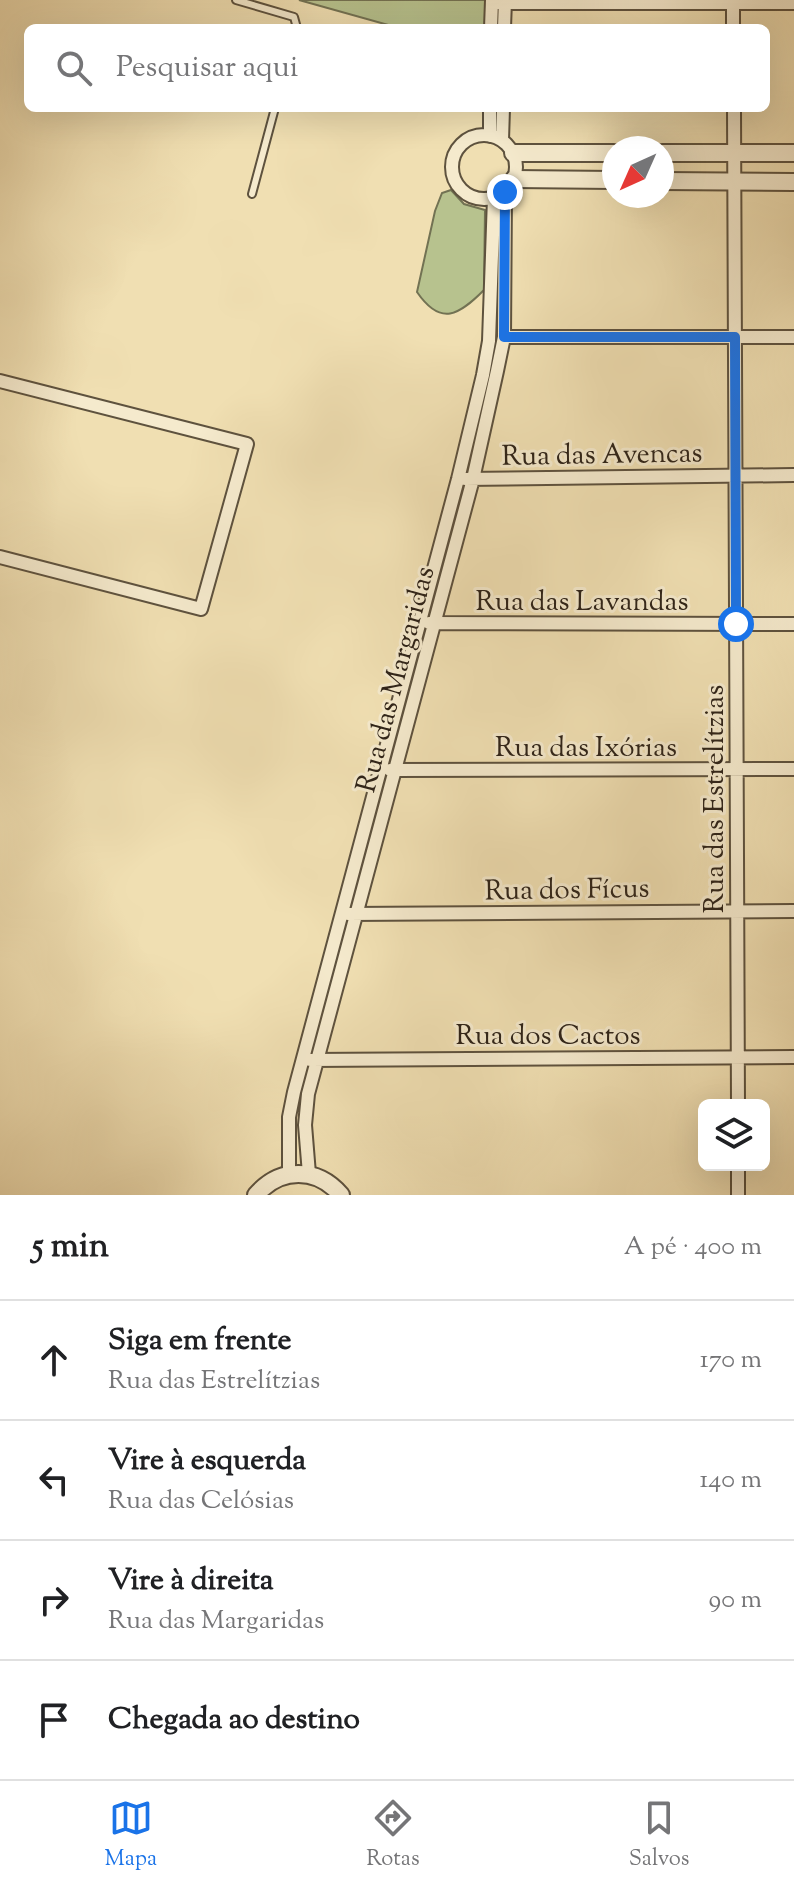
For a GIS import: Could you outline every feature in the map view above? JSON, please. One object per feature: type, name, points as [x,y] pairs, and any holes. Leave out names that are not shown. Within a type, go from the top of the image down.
[{"type":"street","points":[[733,1],[733,24]]},
{"type":"street","points":[[498,2],[794,3]]},
{"type":"street","points":[[492,24],[498,2]]},
{"type":"street","points":[[498,2],[503,24]]},
{"type":"street","points":[[491,112],[501,143],[516,171],[504,190]]},
{"type":"street","points":[[501,143],[503,112]]},
{"type":"street","name":"Rua das Estrelítzias","points":[[734,112],[738,1099]]},
{"type":"street","points":[[602,152],[501,143],[480,135],[463,143],[456,151],[452,169],[459,187],[466,194],[484,199],[504,190],[602,181]]},
{"type":"street","points":[[674,153],[794,153]]},
{"type":"street","points":[[674,181],[794,182]]},
{"type":"street","name":"Rua das Margaridas","points":[[309,1174],[305,1125],[308,1094],[473,479],[504,337],[504,190]]},
{"type":"street","name":"Rua das Margaridas","points":[[289,1174],[289,1117],[378,770],[458,479],[489,341],[504,190]]},
{"type":"street","points":[[504,337],[794,337]]},
{"type":"street","points":[[0,381],[247,444],[201,609],[0,557]]},
{"type":"street","name":"Rua das Avencas","points":[[458,479],[794,475]]},
{"type":"street","name":"Rua das Lavandas","points":[[418,623],[794,624]]},
{"type":"street","name":"Rua das Ixórias","points":[[378,770],[794,769]]},
{"type":"street","name":"Rua dos Fícus","points":[[341,914],[794,911]]},
{"type":"street","name":"Rua dos Cactos","points":[[303,1060],[794,1057]]},
{"type":"street","points":[[738,1171],[738,1195]]},
{"type":"street","points":[[256,1195],[272,1180],[289,1174],[309,1174],[326,1181],[341,1195]]},
{"type":"lane","points":[[236,0],[294,17],[296,24]]},
{"type":"lane","points":[[252,194],[274,112]]},
{"type":"green space","points":[[299,0],[485,0],[485,24],[385,24]]},
{"type":"green space","points":[[451,190],[464,204],[485,210],[484,290],[466,306],[450,314],[434,310],[417,292],[435,211],[442,193]]},
{"type":"route","points":[[505,192],[504,337],[735,337],[736,624]]}]
